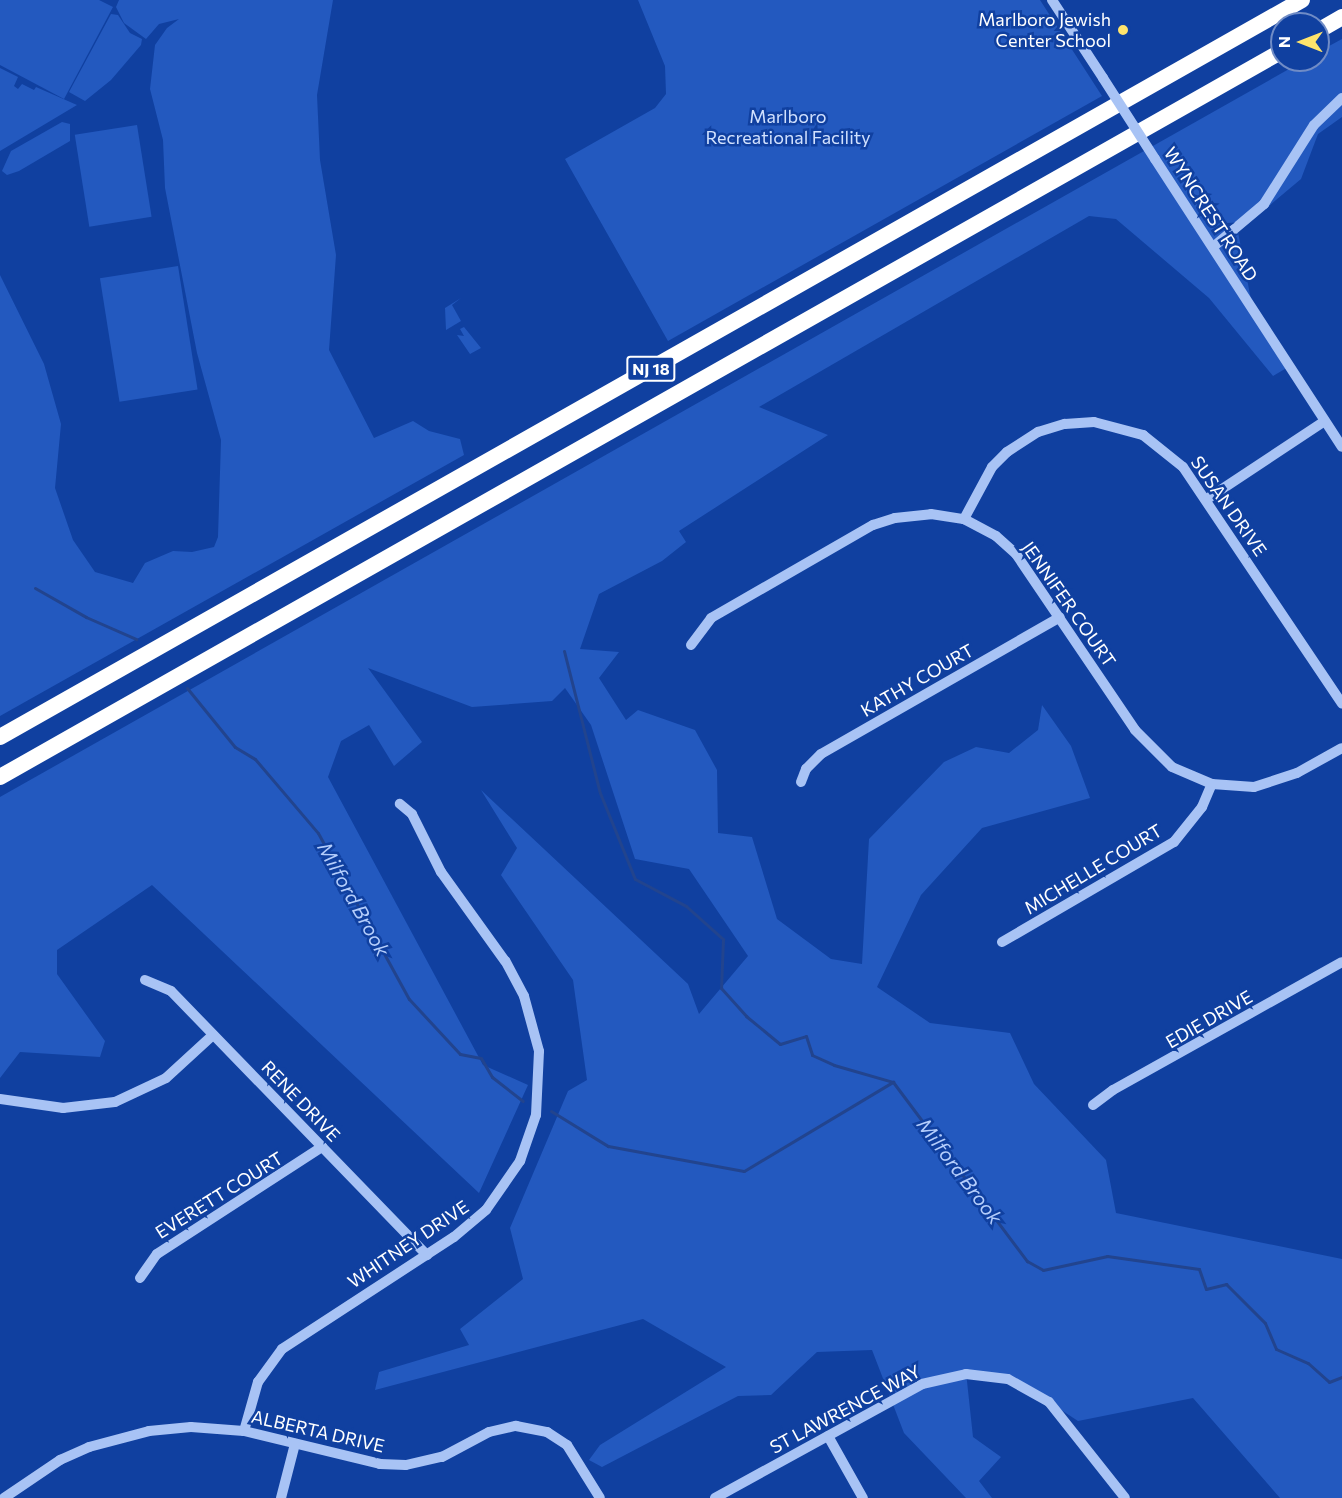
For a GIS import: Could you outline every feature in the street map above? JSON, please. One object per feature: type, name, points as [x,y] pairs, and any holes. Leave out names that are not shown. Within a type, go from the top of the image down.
[{"type":"highway","name":"NJ 18","points":[[0,737],[1302,0]]},
{"type":"highway","name":"NJ 18","points":[[0,777],[1270,58]]},
{"type":"street","name":"WYNCREST ROAD","points":[[1052,0],[1342,447]]},
{"type":"street","points":[[1213,247],[1264,204],[1314,125],[1342,98]]},
{"type":"street","points":[[1207,499],[1325,421]]},
{"type":"street","name":"SUSAN DRIVE","points":[[964,519],[984,478],[1006,452],[1038,432],[1074,422],[1114,424],[1153,440],[1179,462],[1207,499],[1342,704]]},
{"type":"street","name":"JENNIFER COURT","points":[[691,645],[711,618],[873,525],[916,514],[964,519],[996,536],[1016,554],[1149,748],[1172,767],[1212,784],[1268,784],[1297,773],[1342,748]]},
{"type":"street","name":"KATHY COURT","points":[[801,782],[806,770],[821,754],[1060,617]]},
{"type":"street","name":"MICHELLE COURT","points":[[1002,942],[1174,842],[1202,807],[1212,784]]},
{"type":"street","name":"WHITNEY DRIVE","points":[[244,1431],[258,1382],[282,1349],[427,1255],[477,1219],[511,1178],[536,1115],[540,1061],[531,1014],[513,974],[441,872],[412,814],[400,804]]},
{"type":"street","name":"EDIE DRIVE","points":[[1093,1106],[1113,1090],[1342,962]]},
{"type":"street","name":"RENE DRIVE","points":[[145,980],[171,991],[427,1255]]},
{"type":"street","points":[[0,1099],[63,1108],[115,1102],[166,1078],[213,1035]]},
{"type":"street","name":"EVERETT COURT","points":[[140,1278],[157,1254],[322,1147]]},
{"type":"street","name":"ST LAWRENCE WAY","points":[[715,1498],[934,1380],[966,1374],[994,1375],[1024,1385],[1049,1402],[1125,1498]]},
{"type":"street","name":"ALBERTA DRIVE","points":[[4,1498],[60,1460],[122,1436],[176,1428],[244,1431],[380,1464],[406,1465],[442,1457],[496,1429],[526,1426],[548,1432],[567,1445],[600,1498]]},
{"type":"street","points":[[828,1436],[863,1498]]},
{"type":"street","points":[[281,1498],[295,1444]]},
{"type":"green space","points":[[0,0],[99,0],[113,7],[64,99],[0,65]]},
{"type":"green space","points":[[119,0],[333,0],[317,95],[320,160],[336,255],[329,350],[374,438],[413,421],[429,431],[460,439],[464,455],[0,716],[0,275],[44,364],[61,424],[55,488],[73,540],[95,572],[133,583],[145,563],[173,551],[192,552],[214,547],[218,537],[221,440],[197,353],[165,188],[163,140],[150,89],[155,45],[167,28],[179,19],[159,24],[146,39],[124,23],[116,7]]},
{"type":"green space","name":"Marlboro Recreational Facility","points":[[638,0],[1040,0],[1102,96],[668,341],[565,159],[655,108],[666,94],[665,66]]},
{"type":"green space","points":[[111,14],[118,15],[130,33],[142,39],[141,45],[111,80],[85,101],[69,92]]},
{"type":"green space","points":[[1342,39],[1342,117],[1318,134],[1301,179],[1238,232],[1253,310],[1290,366],[1273,376],[1209,298],[1116,219],[1089,216],[759,407],[828,435],[679,531],[686,542],[662,561],[599,594],[580,649],[619,652],[599,678],[626,720],[638,710],[695,730],[717,770],[718,833],[752,837],[777,919],[831,959],[862,964],[869,839],[944,762],[976,747],[1009,753],[1038,730],[1042,705],[1071,746],[1090,798],[982,828],[921,895],[877,987],[930,1023],[1010,1033],[1034,1084],[1106,1160],[1116,1213],[1342,1259],[1342,1498],[1280,1498],[1193,1398],[1078,1421],[1009,1376],[966,1372],[973,1437],[1001,1457],[979,1481],[992,1498],[966,1498],[904,1433],[872,1350],[817,1352],[771,1395],[738,1396],[602,1467],[589,1460],[600,1445],[726,1367],[643,1319],[375,1390],[379,1372],[469,1345],[460,1329],[523,1279],[510,1228],[568,1091],[587,1080],[573,980],[501,875],[517,848],[481,790],[688,984],[699,1014],[748,956],[689,869],[635,859],[591,725],[565,688],[552,701],[472,707],[368,668],[422,742],[394,766],[369,725],[341,741],[328,777],[483,1065],[528,1085],[479,1193],[152,885],[57,950],[57,974],[105,1041],[100,1057],[20,1052],[0,1078],[0,797],[1284,72],[1330,72],[1330,46]]},
{"type":"green space","points":[[0,68],[18,77],[14,86],[18,89],[22,84],[34,90],[36,87],[77,105],[0,151]]},
{"type":"green space","points":[[62,122],[70,124],[70,141],[19,171],[7,175],[2,171],[11,151]]},
{"type":"green space","points":[[137,125],[152,217],[89,227],[75,135]]},
{"type":"green space","points":[[178,266],[198,389],[120,402],[100,278]]},
{"type":"green space","points":[[461,298],[452,305],[461,321],[446,330],[445,308]]},
{"type":"green space","points":[[464,327],[481,348],[470,354],[457,335],[464,336],[460,329]]},
{"type":"waterway","name":"Milford Brook","points":[[35,588],[86,617],[136,639]]},
{"type":"waterway","points":[[564,651],[600,793],[635,879],[686,906],[723,939],[721,988],[746,1016],[780,1044],[806,1036],[812,1055],[834,1065],[893,1082]]},
{"type":"waterway","name":"Milford Brook","points":[[187,688],[235,747],[255,759],[318,833],[409,999],[460,1054],[481,1058],[492,1077],[523,1101]]},
{"type":"waterway","name":"Milford Brook","points":[[551,1111],[608,1146],[744,1171],[893,1082],[1027,1261],[1043,1270],[1107,1256],[1199,1269],[1206,1289],[1226,1284],[1265,1323],[1276,1349],[1308,1363],[1329,1382],[1342,1377]]},
{"type":"place","name":"Marlboro Jewish Center School","points":[[1123,30]]}]
